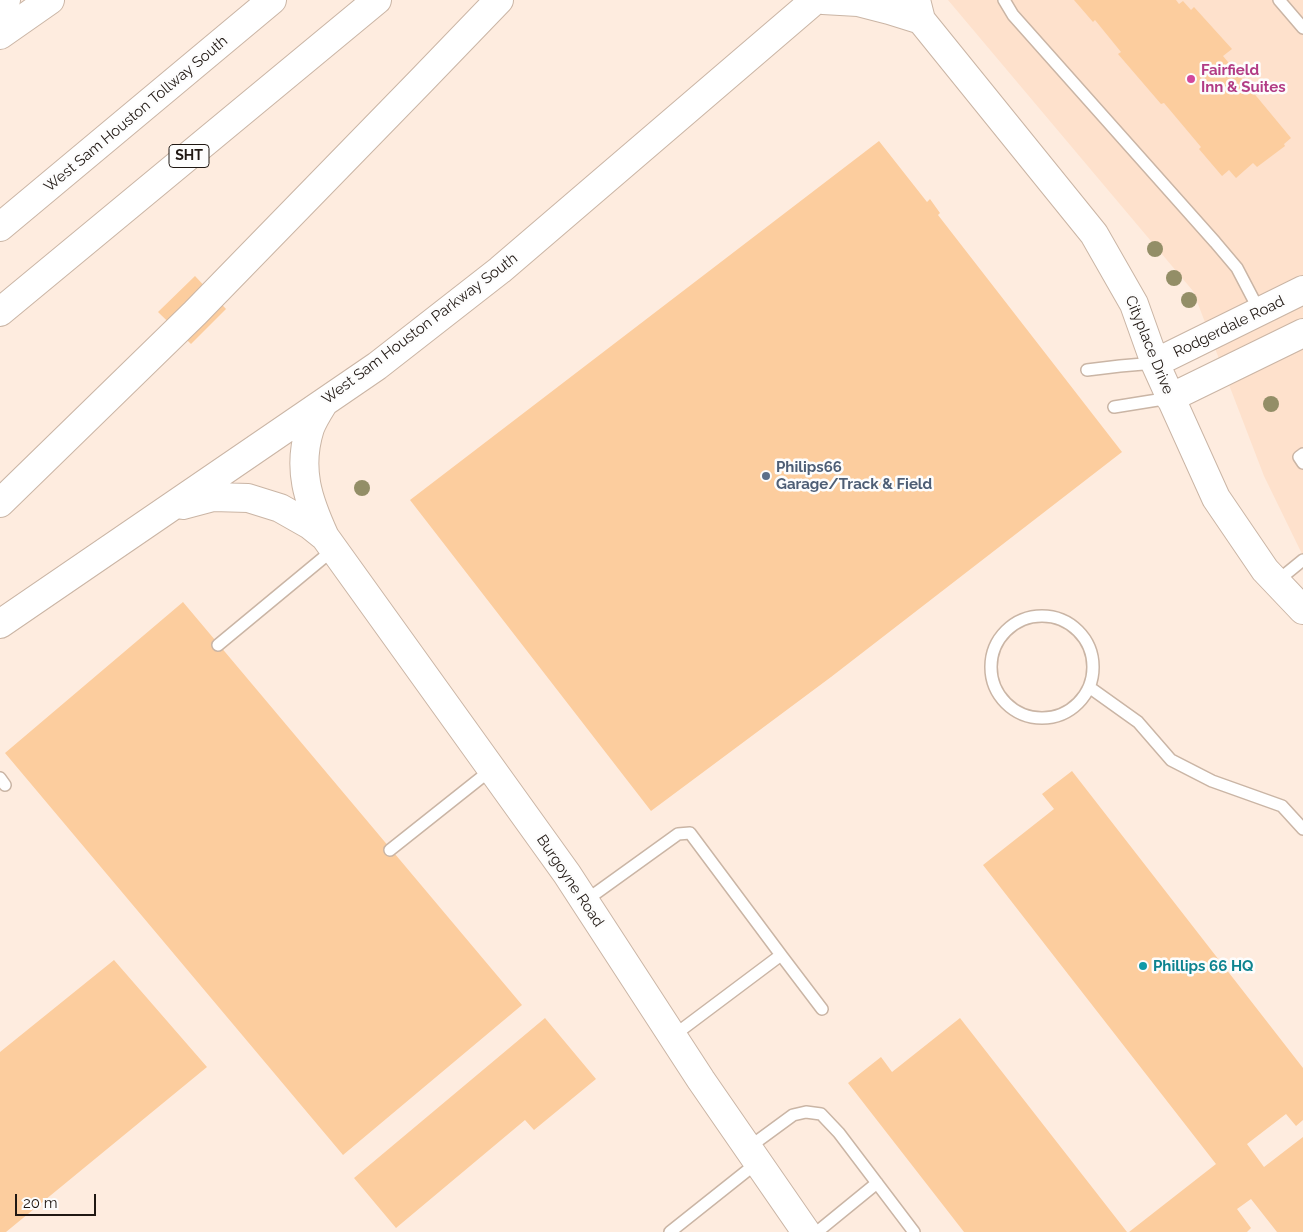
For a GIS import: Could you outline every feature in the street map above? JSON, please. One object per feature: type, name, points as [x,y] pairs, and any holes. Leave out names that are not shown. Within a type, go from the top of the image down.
[{"type":"main road","points":[[0,5],[6,0]]},
{"type":"main road","points":[[0,34],[50,0]]},
{"type":"main road","name":"West Sam Houston Tollway South","points":[[0,227],[272,0]]},
{"type":"main road","name":"SHT","points":[[0,312],[377,0]]},
{"type":"main road","points":[[0,503],[195,313],[499,0]]},
{"type":"main road","name":"West Sam Houston Parkway South","points":[[0,624],[377,366],[500,270],[815,0]]},
{"type":"main road","name":"Cityplace Drive","points":[[823,0],[858,2],[890,10],[918,10],[1094,234],[1134,304],[1155,363],[1216,498],[1265,570],[1303,610]]},
{"type":"main road","name":"Rodgerdale Road","points":[[1155,363],[1303,290]]},
{"type":"main road","points":[[1170,398],[1303,333]]},
{"type":"main road","name":"Burgoyne Road","points":[[323,404],[311,426],[304,452],[304,477],[310,502],[330,543],[567,874],[673,1036],[806,1232]]},
{"type":"main road","name":"Burgoyne Road","points":[[151,522],[180,505],[213,498],[248,498],[280,508],[310,525],[330,543]]},
{"type":"lane","points":[[1004,0],[1013,15],[1237,268],[1260,312]]},
{"type":"lane","points":[[1279,0],[1303,28]]},
{"type":"lane","points":[[1087,370],[1155,363]]},
{"type":"lane","points":[[1114,407],[1170,398]]},
{"type":"lane","points":[[1303,454],[1298,457],[1303,463]]},
{"type":"lane","points":[[218,645],[330,543]]},
{"type":"lane","points":[[1276,582],[1303,560]]},
{"type":"lane","points":[[1044,616],[1060,619],[1074,627],[1085,640],[1092,655],[1093,671],[1089,687],[1080,701],[1067,712],[1050,717],[1033,717],[1016,711],[1004,700],[995,685],[991,668],[994,650],[1001,636],[1013,624],[1028,618],[1044,616]]},
{"type":"lane","points":[[1089,687],[1138,722],[1171,760],[1212,781],[1282,806],[1303,829]]},
{"type":"lane","points":[[390,850],[492,768]]},
{"type":"lane","points":[[585,901],[678,834],[690,834],[822,1009]]},
{"type":"lane","points":[[673,1036],[782,955]]},
{"type":"lane","points":[[670,1232],[794,1115],[806,1112],[821,1114],[839,1132],[914,1232]]},
{"type":"lane","points":[[817,1232],[877,1183]]},
{"type":"shaded area","points":[[948,0],[1303,0],[1303,556],[1264,476],[1193,291]]},
{"type":"building","name":"Fairfield Inn & Suites","points":[[1074,0],[1176,0],[1179,4],[1183,1],[1191,10],[1194,7],[1232,49],[1223,56],[1291,138],[1284,144],[1285,146],[1257,167],[1253,163],[1236,178],[1229,170],[1222,176],[1199,149],[1201,147],[1164,103],[1161,104],[1118,54],[1121,52],[1095,20],[1093,22]]},
{"type":"building","name":"Philips66 Garage/Track & Field","points":[[879,141],[927,202],[930,199],[940,213],[938,215],[1122,452],[831,677],[651,811],[410,500]]},
{"type":"building","points":[[195,276],[226,309],[191,344],[158,312]]},
{"type":"building","points":[[183,602],[522,1005],[343,1155],[5,753]]},
{"type":"building","name":"Phillips 66 HQ","points":[[1072,771],[1303,1068],[1303,1120],[1296,1126],[1286,1114],[1247,1144],[1264,1167],[1303,1137],[1303,1232],[1277,1232],[1251,1199],[1237,1209],[1251,1228],[1247,1232],[1129,1232],[1216,1164],[983,865],[1054,809],[1042,794]]},
{"type":"building","points":[[114,960],[207,1067],[6,1232],[0,1232],[0,1052]]},
{"type":"building","points":[[545,1018],[596,1079],[534,1130],[525,1120],[396,1228],[354,1178]]},
{"type":"building","points":[[960,1018],[1127,1232],[964,1232],[848,1083],[881,1057],[892,1072]]},
{"type":"place","name":"Fairfield Inn & Suites","points":[[1191,79]]},
{"type":"place","name":"Philips66 Garage/Track & Field","points":[[766,476]]},
{"type":"place","name":"Phillips 66 HQ","points":[[1143,966]]}]
